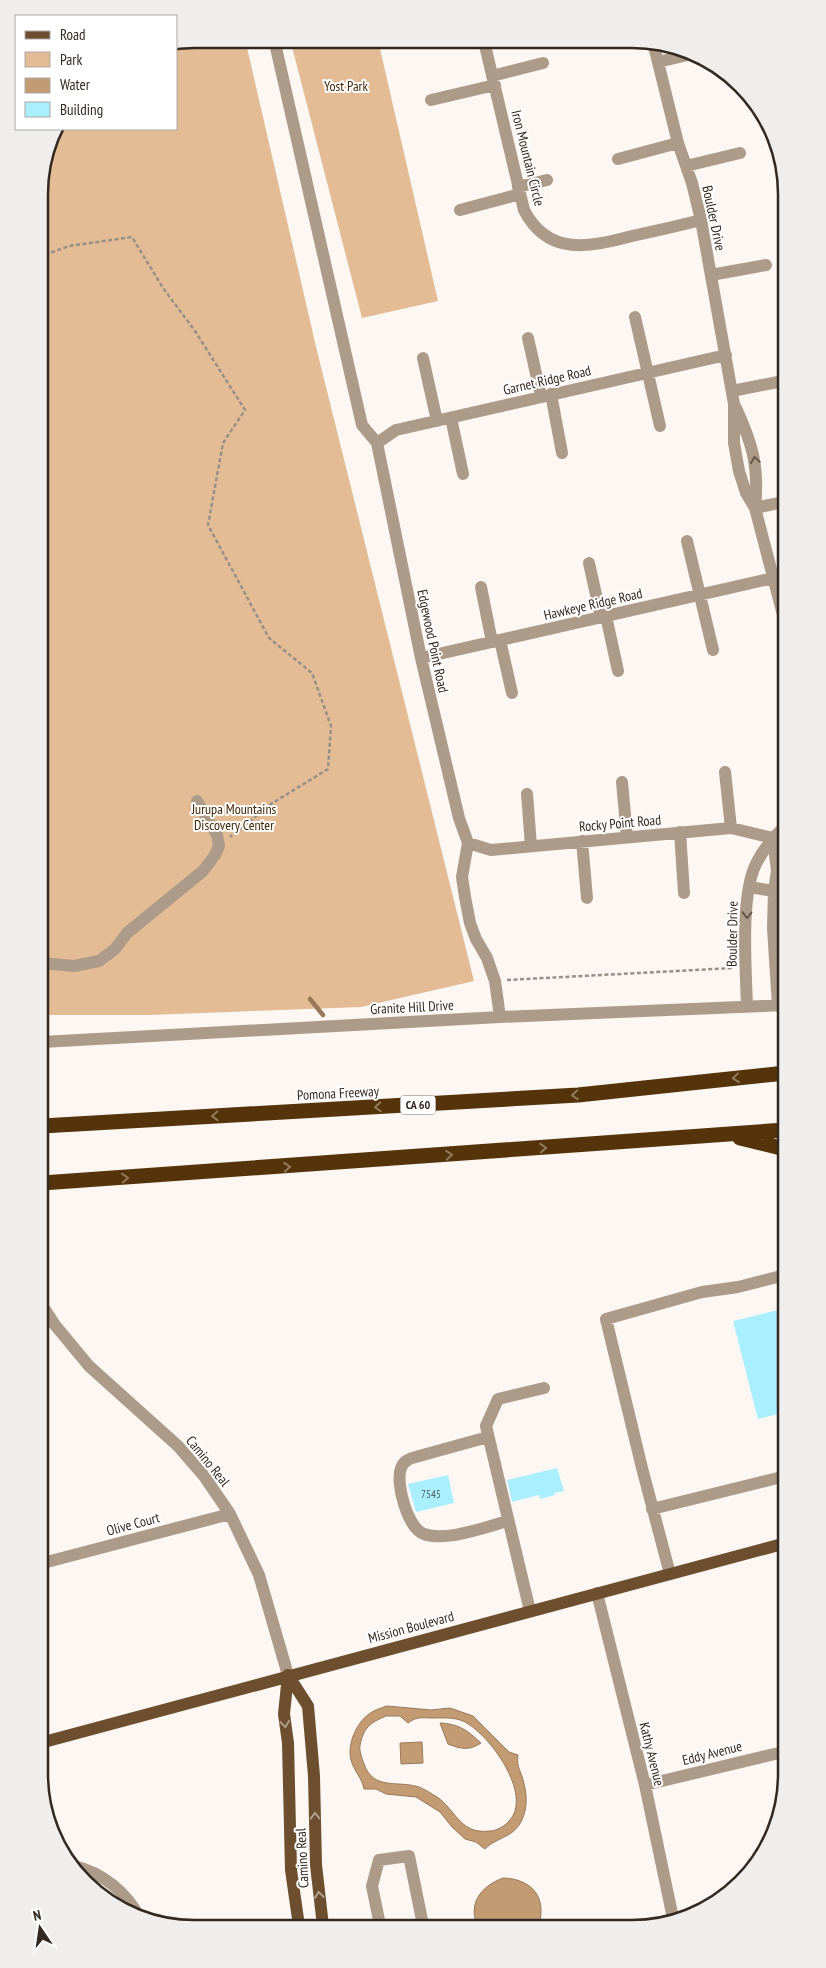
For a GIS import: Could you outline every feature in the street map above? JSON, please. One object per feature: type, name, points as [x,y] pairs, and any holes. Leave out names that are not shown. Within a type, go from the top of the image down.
[{"type":"highway","name":"Pomona Freeway","points":[[47,1126],[578,1095],[778,1074]]},
{"type":"highway","points":[[47,1183],[778,1130]]},
{"type":"highway","points":[[724,1134],[778,1147]]},
{"type":"main road","name":"Mission Boulevard","points":[[47,1741],[778,1545]]},
{"type":"main road","name":"Camino Real","points":[[288,1675],[308,1706],[314,1776],[316,1865],[322,1920]]},
{"type":"main road","name":"Camino Real","points":[[288,1675],[284,1714],[288,1743],[291,1870],[298,1920]]},
{"type":"street","points":[[276,47],[362,424],[378,442]]},
{"type":"street","name":"Iron Mountain Circle","points":[[486,47],[524,210],[530,222],[542,234],[561,244],[577,247],[601,244],[700,220]]},
{"type":"street","name":"Boulder Drive","points":[[655,49],[678,144],[686,166],[700,220],[711,275],[733,397],[734,443],[739,471],[746,493],[755,508],[778,596]]},
{"type":"street","points":[[658,62],[682,56]]},
{"type":"street","points":[[431,100],[543,63]]},
{"type":"street","points":[[618,159],[678,144]]},
{"type":"street","points":[[686,166],[740,153]]},
{"type":"street","points":[[460,210],[547,180]]},
{"type":"street","points":[[711,275],[766,264]]},
{"type":"street","points":[[635,317],[660,426]]},
{"type":"street","points":[[528,338],[562,453]]},
{"type":"street","name":"Garnet Ridge Road","points":[[378,442],[396,430],[726,355]]},
{"type":"street","points":[[423,358],[437,421]]},
{"type":"street","points":[[733,397],[778,383]]},
{"type":"street","name":"Boulder Drive","points":[[733,397],[755,454],[758,483],[755,508]]},
{"type":"street","points":[[450,418],[463,474]]},
{"type":"street","name":"Edgewood Point Road","points":[[378,442],[421,658],[458,818],[468,844]]},
{"type":"street","points":[[755,508],[778,503]]},
{"type":"street","points":[[687,540],[713,650]]},
{"type":"street","points":[[588,563],[618,671]]},
{"type":"street","name":"Hawkeye Ridge Road","points":[[421,658],[773,578]]},
{"type":"street","points":[[481,587],[512,693]]},
{"type":"street","points":[[725,772],[731,828]]},
{"type":"street","points":[[622,782],[627,837]]},
{"type":"street","points":[[527,794],[531,846]]},
{"type":"street","points":[[48,964],[74,966],[99,961],[115,949],[127,933],[203,871],[215,856],[219,846],[217,835],[197,801]]},
{"type":"street","name":"Rocky Point Road","points":[[468,844],[491,850],[731,828],[774,838]]},
{"type":"street","points":[[680,832],[684,894]]},
{"type":"street","name":"Boulder Drive","points":[[747,1007],[747,897],[755,865],[778,834]]},
{"type":"street","points":[[774,838],[777,871],[774,891],[773,928],[778,976]]},
{"type":"street","points":[[582,841],[587,898]]},
{"type":"street","points":[[468,844],[462,877],[464,897],[473,931],[487,958],[495,981],[500,1017]]},
{"type":"street","points":[[750,887],[774,891]]},
{"type":"street","name":"Granite Hill Drive","points":[[47,1042],[500,1017],[778,1005]]},
{"type":"street","points":[[670,1574],[606,1319],[702,1292],[738,1287],[778,1277]]},
{"type":"street","name":"Camino Real","points":[[47,1313],[89,1366],[178,1446],[204,1476],[230,1514],[260,1575],[288,1675]]},
{"type":"street","points":[[530,1611],[486,1426],[498,1399],[544,1388]]},
{"type":"street","points":[[488,1437],[405,1461],[401,1468],[401,1489],[411,1522],[423,1534],[442,1537],[508,1521]]},
{"type":"street","points":[[652,1508],[778,1478]]},
{"type":"street","name":"Olive Court","points":[[47,1562],[230,1514]]},
{"type":"street","name":"Kathy Avenue","points":[[597,1593],[645,1785],[672,1915]]},
{"type":"street","name":"Eddy Avenue","points":[[645,1785],[778,1753]]},
{"type":"street","points":[[379,1920],[372,1886],[379,1860],[409,1856],[422,1920]]},
{"type":"street","points":[[83,1869],[94,1873],[111,1884],[128,1899],[133,1907]]},
{"type":"path","points":[[48,254],[69,246],[132,237],[163,288],[195,331],[245,410],[223,444],[208,526],[269,638],[312,673],[331,726],[328,769],[271,804],[219,846]]},
{"type":"path","points":[[495,981],[722,968]]},
{"type":"green space","name":"Jurupa Mountains Discovery Center","points":[[247,47],[317,351],[474,981],[361,1007],[148,1015],[47,1015],[48,184],[52,156],[63,130],[178,130],[178,49]]},
{"type":"green space","name":"Yost Park","points":[[292,47],[380,47],[438,301],[362,318]]},
{"type":"water","points":[[387,1706],[431,1710],[450,1708],[473,1716],[509,1752],[518,1755],[518,1767],[523,1780],[526,1805],[522,1819],[514,1831],[485,1849],[476,1842],[465,1839],[440,1812],[416,1797],[386,1794],[376,1789],[364,1789],[351,1760],[350,1748],[354,1735],[364,1718],[373,1711]],"holes":[[[386,1716],[400,1716],[408,1723],[420,1718],[448,1718],[463,1721],[485,1738],[496,1751],[512,1781],[516,1796],[515,1810],[509,1821],[492,1831],[470,1829],[458,1819],[447,1805],[427,1791],[411,1785],[387,1783],[374,1778],[368,1772],[360,1752],[360,1745],[364,1734],[368,1726],[380,1719]]]},
{"type":"water","points":[[440,1723],[462,1728],[481,1743],[465,1748],[448,1744]]},
{"type":"water","points":[[422,1742],[423,1763],[401,1764],[400,1743]]},
{"type":"water","points":[[503,1878],[513,1879],[529,1886],[539,1898],[541,1906],[540,1920],[476,1920],[474,1909],[476,1902],[483,1890],[495,1881]]},
{"type":"building","points":[[778,1310],[778,1414],[758,1419],[733,1321]]},
{"type":"building","points":[[557,1468],[564,1491],[540,1499],[539,1495],[512,1502],[507,1480]]},
{"type":"building","points":[[448,1475],[454,1503],[416,1512],[408,1484]]},
{"type":"waterway","points":[[310,999],[323,1015]]}]
